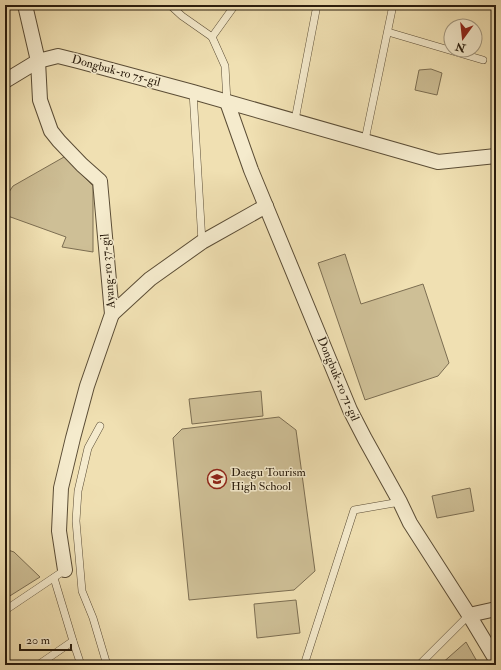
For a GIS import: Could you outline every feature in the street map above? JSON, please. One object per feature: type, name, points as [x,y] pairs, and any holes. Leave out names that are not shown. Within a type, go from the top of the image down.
[{"type":"street","name":"Ayang-ro 37-gil","points":[[25,5],[38,61],[40,100],[51,131],[82,165],[100,181],[112,314]]},
{"type":"street","name":"Dongbuk-ro 75-gil","points":[[5,81],[38,61],[58,56],[295,120],[438,162],[496,156]]},
{"type":"street","name":"Dongbuk-ro 71-gil","points":[[227,102],[251,170],[350,410],[410,523],[496,660]]},
{"type":"street","name":"Ayang-ro 37-gil","points":[[112,314],[150,279],[202,242],[266,206]]},
{"type":"street","points":[[60,574],[58,531],[61,488],[87,386],[112,314]]},
{"type":"street","points":[[469,615],[496,609]]},
{"type":"lane","points":[[170,5],[182,16],[212,37],[225,66],[227,102]]},
{"type":"lane","points":[[212,37],[235,5]]},
{"type":"lane","points":[[295,120],[316,5]]},
{"type":"lane","points":[[365,140],[393,5]]},
{"type":"lane","points":[[388,32],[483,60]]},
{"type":"lane","points":[[193,92],[202,242]]},
{"type":"lane","points":[[100,426],[88,448],[78,491],[76,521],[82,591],[107,665]]},
{"type":"lane","points":[[304,665],[354,510],[400,502]]},
{"type":"lane","points":[[5,609],[60,574],[73,641],[81,665]]},
{"type":"lane","points":[[418,665],[469,615]]},
{"type":"lane","points":[[38,665],[73,641]]},
{"type":"shaded area","points":[[431,69],[442,73],[437,95],[415,90],[419,70]]},
{"type":"shaded area","points":[[64,157],[93,186],[93,252],[62,247],[66,237],[5,215],[5,198],[13,186]]},
{"type":"shaded area","points":[[345,254],[361,304],[423,284],[449,363],[438,376],[365,400],[318,263]]},
{"type":"shaded area","points":[[261,391],[263,416],[192,424],[189,399]]},
{"type":"shaded area","points":[[279,417],[296,430],[315,571],[294,590],[189,600],[173,438],[182,429]]},
{"type":"shaded area","points":[[470,488],[474,511],[437,518],[432,496]]},
{"type":"shaded area","points":[[5,549],[14,552],[40,577],[5,599]]},
{"type":"shaded area","points":[[296,600],[300,633],[257,638],[254,604]]},
{"type":"shaded area","points":[[466,642],[479,665],[440,665]]},
{"type":"place","name":"Daegu Tourism High School","points":[[217,479]]}]
